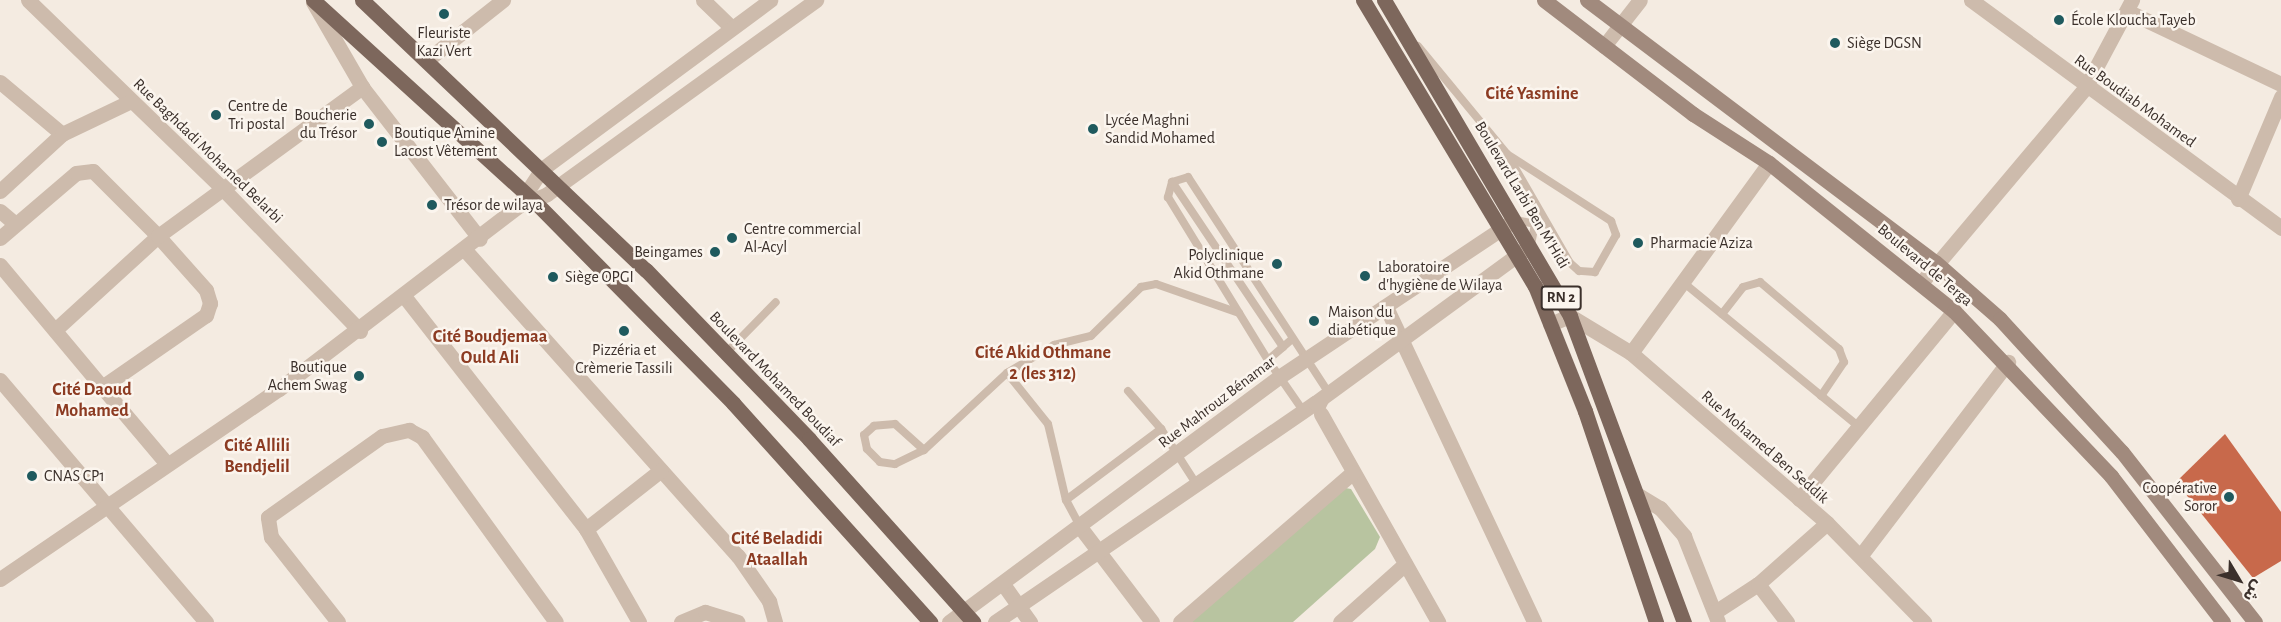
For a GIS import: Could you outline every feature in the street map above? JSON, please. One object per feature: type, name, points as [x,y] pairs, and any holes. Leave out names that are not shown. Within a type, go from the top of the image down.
[{"type":"main road","points":[[312,0],[529,196],[733,403],[930,622]]},
{"type":"main road","name":"Boulevard Mohamed Boudiaf","points":[[362,0],[560,185],[726,352],[968,617]]},
{"type":"main road","name":"RN 2","points":[[1364,0],[1500,229],[1550,324],[1656,622]]},
{"type":"main road","name":"Boulevard Larbi Ben M'Hidi","points":[[1384,0],[1531,244],[1570,316],[1684,622]]},
{"type":"main road","name":"Boulevard de Terga","points":[[1544,0],[1604,46],[1769,163],[1922,283],[1954,311],[2008,362],[2111,476],[2223,622]]},
{"type":"main road","name":"Boulevard de Terga","points":[[1587,0],[1935,262],[2039,357],[2122,452],[2255,622]]},
{"type":"street","name":"Rue Baghdadi Mohamed Belarbi","points":[[28,0],[224,190],[360,331]]},
{"type":"street","points":[[312,0],[362,87],[480,239]]},
{"type":"street","points":[[427,60],[503,0]]},
{"type":"street","points":[[704,0],[732,28]]},
{"type":"street","points":[[0,579],[104,504],[167,464],[360,331],[480,239],[518,206],[529,196],[542,169],[770,0]]},
{"type":"street","points":[[529,196],[560,185],[798,5],[816,0]]},
{"type":"street","points":[[1604,46],[1640,0]]},
{"type":"street","name":"Rue Boudiab Mohamed","points":[[1971,0],[2085,88],[2281,228]]},
{"type":"street","points":[[1922,283],[1935,262],[2085,88],[2129,5],[2281,84]]},
{"type":"street","points":[[0,82],[62,134]]},
{"type":"street","points":[[55,330],[158,236],[362,87]]},
{"type":"street","points":[[2238,199],[2281,96]]},
{"type":"street","points":[[0,190],[62,134],[100,111],[131,101]]},
{"type":"street","points":[[578,142],[594,160]]},
{"type":"street","points":[[1631,353],[1769,163]]},
{"type":"street","points":[[0,238],[13,222],[76,173],[93,171],[158,236],[206,290],[210,303],[206,315],[102,387]]},
{"type":"street","points":[[0,211],[13,222]]},
{"type":"street","name":"Rue Mahrouz Bénamar","points":[[949,622],[968,617],[1002,584],[1279,377],[1514,219]]},
{"type":"street","points":[[995,622],[1329,393],[1531,244]]},
{"type":"street","points":[[465,250],[738,556],[769,601],[775,622]]},
{"type":"street","points":[[0,265],[167,464]]},
{"type":"street","points":[[404,296],[586,529],[639,622]]},
{"type":"street","points":[[1386,307],[1534,622]]},
{"type":"street","points":[[1799,499],[1954,311]]},
{"type":"street","points":[[1550,324],[1570,316]]},
{"type":"street","name":"Rue Mohamed Ben Seddik","points":[[1570,316],[1631,353],[1861,555],[1924,622]]},
{"type":"street","points":[[1861,555],[2008,362]]},
{"type":"street","points":[[3,392],[206,622]]},
{"type":"street","points":[[1322,414],[1352,473],[1438,622]]},
{"type":"street","points":[[338,622],[271,537],[268,517],[382,436],[409,430],[422,437],[556,622]]},
{"type":"street","points":[[586,529],[661,470]]},
{"type":"street","points":[[1180,622],[1352,473]]},
{"type":"street","points":[[1638,495],[1666,514],[1684,536],[1716,617],[1827,524]]},
{"type":"street","points":[[1080,527],[1152,622]]},
{"type":"street","points":[[1340,622],[1405,564]]},
{"type":"street","points":[[1002,584],[1030,622]]},
{"type":"street","points":[[1758,584],[1787,622]]},
{"type":"street","points":[[681,622],[705,612],[738,622]]},
{"type":"lane","points":[[1394,17],[1507,154],[1549,218],[1570,263],[1579,272],[1595,272],[1616,235],[1611,222],[1507,154]]},
{"type":"lane","points":[[1188,177],[1304,360],[1329,393],[1322,414],[1302,412],[1268,360],[1168,197],[1172,182],[1188,177]]},
{"type":"lane","points":[[1172,182],[1283,347]]},
{"type":"lane","points":[[1514,219],[1535,225],[1549,218]]},
{"type":"lane","points":[[1531,244],[1535,225]]},
{"type":"lane","points":[[1722,314],[1743,287],[1760,282],[1839,349],[1844,362],[1821,396]]},
{"type":"lane","points":[[1684,283],[1859,427]]},
{"type":"lane","points":[[924,450],[895,424],[874,426],[864,435],[867,449],[880,462],[895,464],[924,450],[1007,373],[1054,345],[1091,336],[1150,284],[1239,313]]},
{"type":"lane","points":[[726,352],[776,302]]},
{"type":"lane","points":[[1268,360],[1291,340]]},
{"type":"lane","points":[[1007,373],[1048,424],[1066,500],[1080,527]]},
{"type":"lane","points":[[1128,391],[1179,453],[1197,484]]},
{"type":"lane","points":[[1066,500],[1161,429]]},
{"type":"green space","points":[[1340,487],[1351,489],[1380,537],[1375,549],[1293,622],[1186,622]]},
{"type":"building","name":"Coopérative Soror","points":[[2225,434],[2281,512],[2281,561],[2253,578],[2176,482]]},
{"type":"place","name":"Fleuriste Kazi Vert","points":[[444,14]]},
{"type":"place","name":"École Kloucha Tayeb","points":[[2059,20]]},
{"type":"place","name":"Siège DGSN","points":[[1835,43]]},
{"type":"place","name":"Centre de Tri postal","points":[[216,115]]},
{"type":"place","name":"Boucherie du Trésor","points":[[369,124]]},
{"type":"place","name":"Lycée Maghni Sandid Mohamed","points":[[1093,129]]},
{"type":"place","name":"Boutique Amine Lacost Vêtement","points":[[382,142]]},
{"type":"place","name":"Trésor de wilaya","points":[[432,205]]},
{"type":"place","name":"Centre commercial Al-Acyl","points":[[732,238]]},
{"type":"place","name":"Pharmacie Aziza","points":[[1638,243]]},
{"type":"place","name":"Beingames","points":[[715,252]]},
{"type":"place","name":"Polyclinique Akid Othmane","points":[[1277,264]]},
{"type":"place","name":"Laboratoire d'hygiène de Wilaya","points":[[1365,276]]},
{"type":"place","name":"Siège OPGI","points":[[553,277]]},
{"type":"place","name":"Maison du diabétique","points":[[1314,321]]},
{"type":"place","name":"Pizzéria et Crèmerie Tassili","points":[[624,331]]},
{"type":"place","name":"Boutique Achem Swag","points":[[359,376]]},
{"type":"place","name":"CNAS CP1","points":[[32,476]]},
{"type":"place","name":"Coopérative Soror","points":[[2229,497]]},
{"type":"district","name":"Cité Yasmine","points":[[1532,94]]},
{"type":"district","name":"Cité Boudjemaa Ould Ali","points":[[490,348]]},
{"type":"district","name":"Cité Akid Othmane 2 (les 312)","points":[[1043,364]]},
{"type":"district","name":"Cité Daoud Mohamed","points":[[92,401]]},
{"type":"district","name":"Cité Allili Bendjelil","points":[[257,457]]},
{"type":"district","name":"Cité Beladidi Ataallah","points":[[777,550]]}]
